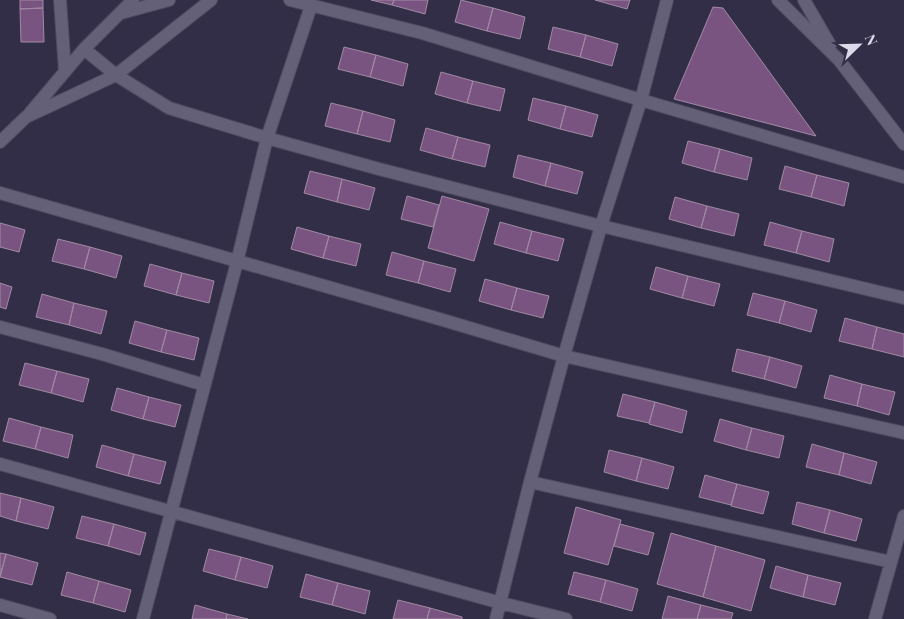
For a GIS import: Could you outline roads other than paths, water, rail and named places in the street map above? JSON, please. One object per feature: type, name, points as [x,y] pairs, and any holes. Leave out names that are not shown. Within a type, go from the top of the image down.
[{"type":"street","points":[[60,0],[66,71]]},
{"type":"street","points":[[0,142],[26,117],[84,49],[133,0]]},
{"type":"street","points":[[119,14],[169,0]]},
{"type":"street","points":[[26,117],[116,75],[210,0]]},
{"type":"street","points":[[290,0],[422,33],[641,100],[904,177]]},
{"type":"street","points":[[496,619],[564,356],[601,226],[641,100],[667,0]]},
{"type":"street","points":[[778,0],[839,60]]},
{"type":"street","points":[[804,0],[839,60],[904,144]]},
{"type":"street","points":[[143,619],[237,262],[267,138],[310,6]]},
{"type":"street","points":[[84,49],[116,75],[169,108],[267,138],[601,226],[904,298]]},
{"type":"street","points":[[0,193],[564,356],[904,433]]},
{"type":"street","points":[[0,326],[204,385]]},
{"type":"street","points":[[0,464],[501,603],[566,619]]},
{"type":"street","points":[[530,482],[891,562]]},
{"type":"street","points":[[875,619],[904,516]]},
{"type":"street","points":[[0,605],[50,619]]}]
